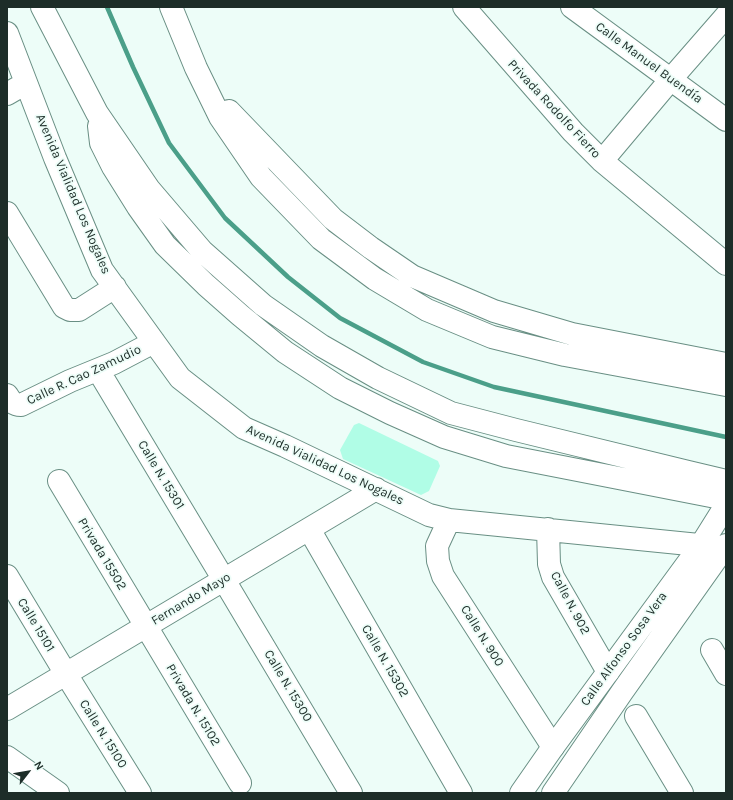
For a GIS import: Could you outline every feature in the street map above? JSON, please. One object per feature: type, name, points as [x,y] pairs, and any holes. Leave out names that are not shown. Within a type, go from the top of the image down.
[{"type":"main road","points":[[42,7],[97,113],[149,190],[202,251],[263,305],[322,346],[378,378],[452,413],[726,481]]},
{"type":"main road","points":[[171,7],[196,68],[220,117],[261,177],[321,239],[375,279],[427,310],[492,337],[565,355],[726,385]]},
{"type":"main road","name":"Privada Rodolfo Fierro","points":[[464,7],[573,132],[602,161],[726,264]]},
{"type":"main road","name":"Calle Manuel Buendía","points":[[572,7],[726,120]]},
{"type":"main road","points":[[602,161],[726,16]]},
{"type":"main road","name":"Avenida Vialidad Los Nogales","points":[[7,33],[55,158],[102,270],[180,378],[244,428],[430,515],[449,520],[725,547]]},
{"type":"main road","points":[[7,94],[26,83]]},
{"type":"main road","points":[[204,84],[333,220],[412,276],[494,311],[572,334],[726,364]]},
{"type":"main road","points":[[97,113],[101,143],[113,167],[138,207],[166,245],[206,285],[251,325],[285,352],[340,388],[390,413],[444,437],[506,456],[726,499]]},
{"type":"main road","points":[[7,213],[64,307],[70,310],[79,310],[115,287]]},
{"type":"main road","name":"Calle R. Cao Zamudio","points":[[10,399],[17,405],[21,405],[70,381],[114,363],[154,342]]},
{"type":"main road","name":"Calle N. 15301","points":[[98,370],[224,580]]},
{"type":"main road","name":"Privada 15502","points":[[59,481],[146,627]]},
{"type":"main road","name":"Fernando Mayo","points":[[7,709],[376,489]]},
{"type":"main road","name":"Calle Alfonso Sosa Vera","points":[[521,793],[552,747],[701,545],[726,505]]},
{"type":"main road","name":"Calle N. 900","points":[[449,520],[437,546],[438,561],[443,576],[552,747]]},
{"type":"main road","name":"Calle N. 15302","points":[[309,529],[461,793]]},
{"type":"main road","name":"Calle N. 902","points":[[548,529],[549,564],[553,577],[608,672]]},
{"type":"main road","name":"Calle Alfonso Sosa Vera","points":[[553,793],[725,547]]},
{"type":"main road","name":"Calle 15101","points":[[7,576],[66,674]]},
{"type":"main road","name":"Calle N. 15300","points":[[224,580],[351,793]]},
{"type":"main road","name":"Privada N. 15102","points":[[146,627],[240,783]]},
{"type":"main road","points":[[712,650],[726,674]]},
{"type":"main road","name":"Calle N. 15100","points":[[66,674],[140,793]]},
{"type":"main road","points":[[636,716],[682,793]]},
{"type":"main road","points":[[7,757],[58,793]]},
{"type":"main road","points":[[7,775],[32,793]]},
{"type":"green space","points":[[359,423],[438,461],[440,466],[429,491],[421,495],[343,459],[340,450],[354,425]]},
{"type":"waterway","points":[[107,7],[133,67],[169,143],[225,218],[288,277],[340,318],[423,362],[494,387],[726,437]]}]
